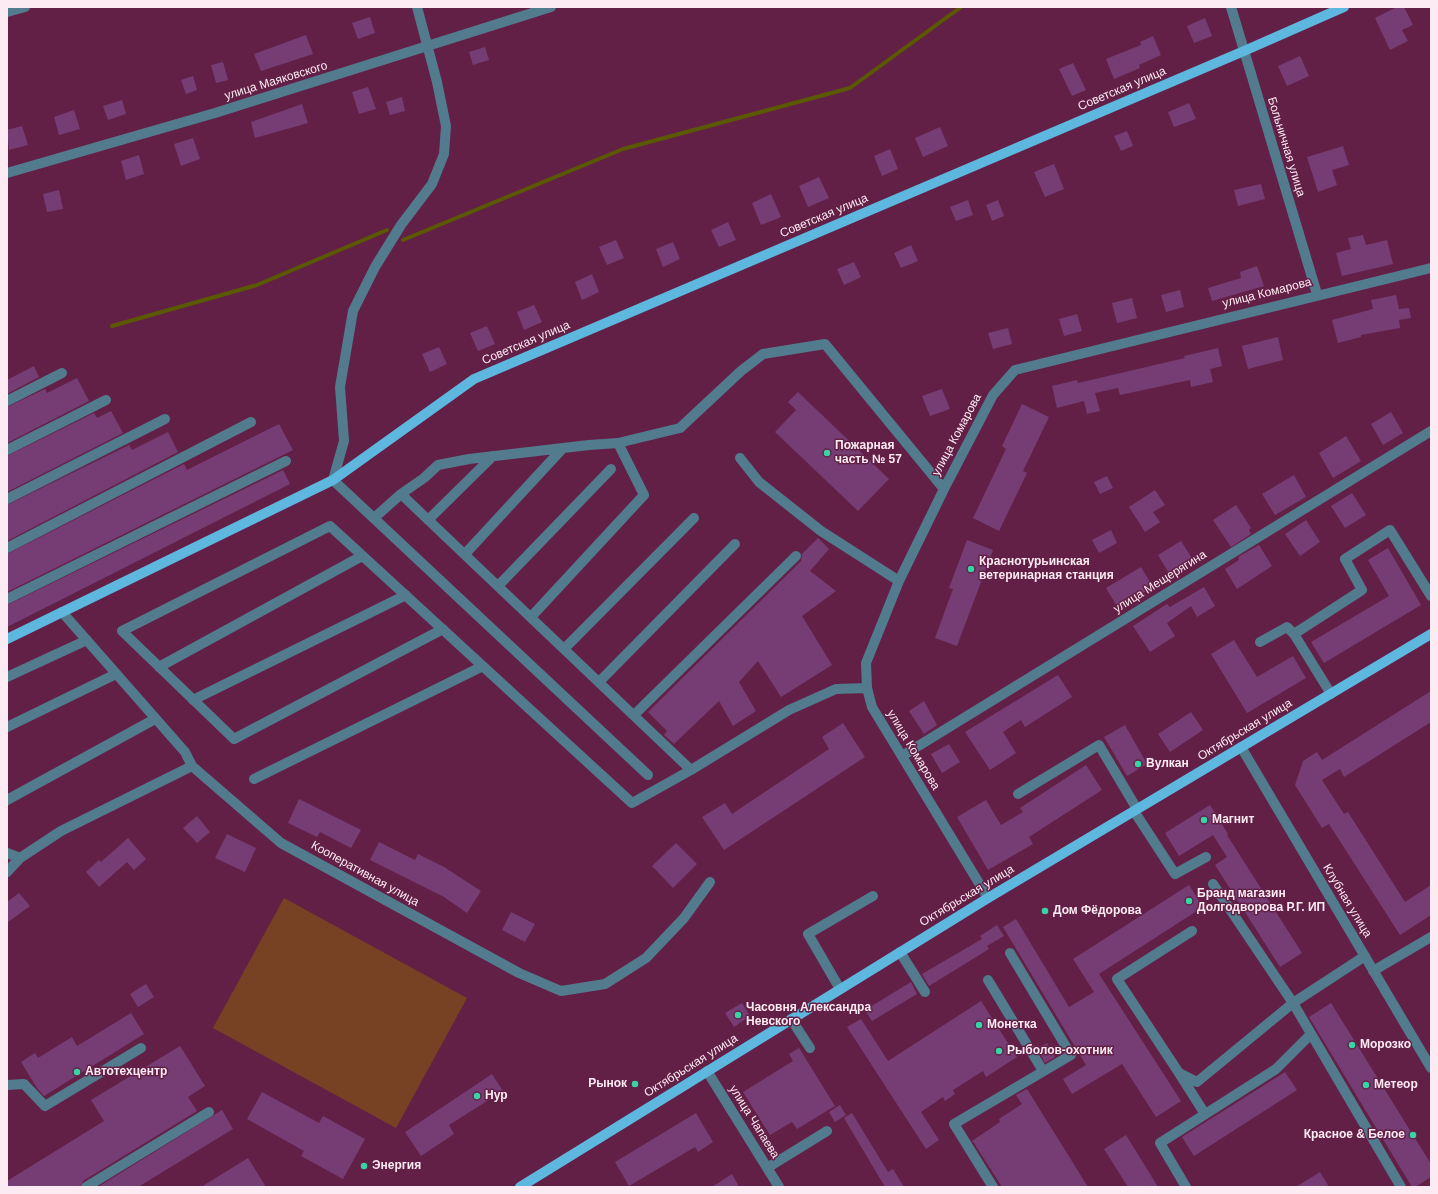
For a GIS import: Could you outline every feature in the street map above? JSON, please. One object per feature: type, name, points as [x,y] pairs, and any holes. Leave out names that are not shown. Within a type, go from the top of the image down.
[{"type":"main road","name":"Советская улица","points":[[7,639],[333,480],[474,379],[1244,52],[1344,7]]},
{"type":"main road","name":"Октябрьская улица","points":[[520,1187],[988,898],[1431,634]]},
{"type":"street","points":[[7,12],[25,7]]},
{"type":"street","points":[[417,7],[437,82],[446,126],[444,154],[432,184],[401,225],[383,254],[354,311],[340,387],[344,441],[333,480],[648,775]]},
{"type":"street","name":"улица Маяковского","points":[[7,173],[215,113],[551,7]]},
{"type":"street","name":"Больничная улица","points":[[1231,7],[1317,294]]},
{"type":"street","name":"улица Комарова","points":[[988,898],[872,707],[867,688],[866,663],[900,582],[944,489],[993,395],[1016,370],[1317,294],[1431,268]]},
{"type":"street","points":[[374,518],[401,494],[438,466],[493,456],[618,443],[680,428],[741,371],[763,354],[825,344],[944,489]]},
{"type":"street","points":[[7,401],[62,373]]},
{"type":"street","points":[[7,450],[106,400]]},
{"type":"street","points":[[7,499],[165,419]]},
{"type":"street","points":[[7,548],[251,422]]},
{"type":"street","name":"улица Мещерягина","points":[[902,756],[1431,431]]},
{"type":"street","points":[[531,617],[644,495],[618,443]]},
{"type":"street","points":[[465,554],[563,448]]},
{"type":"street","points":[[428,520],[493,456]]},
{"type":"street","points":[[740,458],[759,482],[821,531],[900,582]]},
{"type":"street","points":[[7,599],[286,461]]},
{"type":"street","points":[[498,586],[611,469]]},
{"type":"street","points":[[401,494],[691,770]]},
{"type":"street","points":[[564,649],[694,518]]},
{"type":"street","points":[[443,629],[234,739],[122,631],[330,526],[406,595],[443,629],[483,666],[632,803],[691,770],[796,707],[836,689],[867,688]]},
{"type":"street","points":[[1294,634],[1362,590],[1345,559],[1390,530],[1431,596]]},
{"type":"street","points":[[599,682],[735,544]]},
{"type":"street","points":[[159,667],[362,556]]},
{"type":"street","points":[[634,715],[796,556]]},
{"type":"street","points":[[193,700],[406,595]]},
{"type":"street","name":"Кооперативная улица","points":[[62,612],[185,752],[192,766],[281,843],[519,973],[561,991],[605,984],[646,958],[684,918],[710,882]]},
{"type":"street","points":[[1260,642],[1287,626],[1294,634],[1331,694]]},
{"type":"street","points":[[7,677],[87,640]]},
{"type":"street","points":[[254,779],[483,666]]},
{"type":"street","points":[[7,727],[116,674]]},
{"type":"street","points":[[7,800],[155,719]]},
{"type":"street","points":[[1018,794],[1099,746],[1135,810],[1175,874],[1206,857]]},
{"type":"street","name":"Клубная улица","points":[[1241,747],[1431,1068]]},
{"type":"street","points":[[7,872],[20,858],[61,831],[192,766]]},
{"type":"street","points":[[7,853],[20,858]]},
{"type":"street","points":[[1213,884],[1293,1003],[1401,1187]]},
{"type":"street","points":[[840,989],[808,934],[873,896]]},
{"type":"street","points":[[1192,931],[1117,979],[1204,1114]]},
{"type":"street","points":[[1373,971],[1431,937]]},
{"type":"street","points":[[900,952],[925,992]]},
{"type":"street","points":[[993,1187],[954,1124],[1071,1055],[1010,954]]},
{"type":"street","points":[[1179,1074],[1197,1082],[1293,1003],[1365,956]]},
{"type":"street","points":[[988,980],[1043,1071]]},
{"type":"street","points":[[791,1019],[810,1048]]},
{"type":"street","points":[[1186,1187],[1160,1143],[1276,1069],[1311,1034]]},
{"type":"street","points":[[7,1085],[24,1084],[45,1106],[141,1048]]},
{"type":"street","name":"улица Чапаева","points":[[707,1072],[779,1187]]},
{"type":"street","points":[[86,1187],[209,1112]]},
{"type":"street","points":[[767,1168],[827,1130]]},
{"type":"shaded area","points":[[284,898],[467,998],[396,1128],[213,1028]]},
{"type":"building","points":[[1397,7],[1404,7],[1413,25],[1402,30],[1408,41],[1390,50],[1375,18]]},
{"type":"building","points":[[370,17],[375,33],[358,39],[352,23]]},
{"type":"building","points":[[1205,18],[1212,36],[1194,43],[1187,26]]},
{"type":"building","points":[[306,35],[313,54],[261,71],[254,54]]},
{"type":"building","points":[[1153,36],[1161,55],[1139,65],[1140,68],[1114,79],[1106,59],[1141,45],[1140,42]]},
{"type":"building","points":[[485,47],[489,60],[473,65],[469,52]]},
{"type":"building","points":[[1300,56],[1309,76],[1287,86],[1278,66]]},
{"type":"building","points":[[223,62],[228,80],[216,83],[211,65]]},
{"type":"building","points":[[1073,63],[1086,90],[1072,96],[1059,69]]},
{"type":"building","points":[[193,76],[197,90],[186,94],[181,80]]},
{"type":"building","points":[[368,87],[376,109],[359,114],[352,92]]},
{"type":"building","points":[[402,97],[405,111],[390,115],[386,102]]},
{"type":"building","points":[[122,100],[126,114],[108,120],[103,106]]},
{"type":"building","points":[[1189,103],[1196,119],[1174,127],[1168,112]]},
{"type":"building","points":[[302,104],[308,123],[255,138],[251,122]]},
{"type":"building","points":[[74,110],[80,129],[59,135],[54,117]]},
{"type":"building","points":[[22,126],[28,145],[9,150],[7,130]]},
{"type":"building","points":[[940,127],[948,146],[923,157],[915,138]]},
{"type":"building","points":[[1127,131],[1133,146],[1121,151],[1114,136]]},
{"type":"building","points":[[193,138],[200,159],[181,166],[174,144]]},
{"type":"building","points":[[1343,146],[1349,165],[1332,170],[1337,185],[1318,192],[1307,157]]},
{"type":"building","points":[[890,149],[898,169],[882,176],[874,156]]},
{"type":"building","points":[[139,155],[144,174],[126,180],[121,161]]},
{"type":"building","points":[[1054,164],[1064,189],[1045,197],[1034,172]]},
{"type":"building","points":[[819,177],[829,198],[808,207],[799,186]]},
{"type":"building","points":[[1261,184],[1265,199],[1238,206],[1234,190]]},
{"type":"building","points":[[59,190],[63,209],[47,212],[43,194]]},
{"type":"building","points":[[771,194],[781,217],[761,225],[752,203]]},
{"type":"building","points":[[968,200],[973,215],[956,221],[950,207]]},
{"type":"building","points":[[998,200],[1004,216],[992,221],[986,205]]},
{"type":"building","points":[[728,222],[736,240],[719,247],[711,230]]},
{"type":"building","points":[[1363,235],[1366,245],[1387,240],[1393,264],[1342,276],[1336,253],[1351,249],[1348,238]]},
{"type":"building","points":[[616,240],[624,258],[607,265],[599,247]]},
{"type":"building","points":[[673,242],[680,259],[663,267],[656,249]]},
{"type":"building","points":[[911,245],[918,261],[901,268],[894,253]]},
{"type":"building","points":[[854,262],[861,277],[844,285],[837,269]]},
{"type":"building","points":[[1257,266],[1264,286],[1212,301],[1208,288],[1241,278],[1240,272]]},
{"type":"building","points":[[592,274],[599,292],[582,300],[575,282]]},
{"type":"building","points":[[1180,290],[1184,307],[1166,312],[1161,295]]},
{"type":"building","points":[[1396,295],[1399,309],[1409,308],[1411,318],[1399,320],[1400,328],[1361,335],[1361,337],[1338,343],[1332,320],[1373,309],[1371,300]]},
{"type":"building","points":[[1132,298],[1137,318],[1117,323],[1112,303]]},
{"type":"building","points":[[534,305],[542,322],[524,330],[517,312]]},
{"type":"building","points":[[1077,314],[1082,331],[1064,336],[1059,319]]},
{"type":"building","points":[[487,326],[495,344],[478,351],[470,333]]},
{"type":"building","points":[[1008,328],[1012,344],[993,349],[988,333]]},
{"type":"building","points":[[1278,337],[1283,360],[1248,369],[1242,346]]},
{"type":"building","points":[[439,347],[447,364],[430,372],[422,354]]},
{"type":"building","points":[[1218,348],[1222,366],[1210,369],[1213,382],[1191,387],[1190,380],[1120,395],[1118,388],[1095,393],[1100,411],[1087,414],[1084,401],[1057,408],[1052,386],[1077,380],[1078,383],[1185,358],[1184,356]]},
{"type":"building","points":[[34,366],[39,377],[7,394],[7,380]]},
{"type":"building","points":[[77,378],[89,401],[7,443],[7,407],[45,389],[47,393]]},
{"type":"building","points":[[942,389],[950,409],[930,416],[922,396]]},
{"type":"building","points":[[798,392],[889,479],[858,511],[775,432],[796,410],[788,402]]},
{"type":"building","points":[[1022,404],[1049,417],[1023,471],[1027,473],[999,531],[973,518],[1006,449],[1002,446]]},
{"type":"building","points":[[111,411],[123,433],[7,492],[7,456],[94,413],[97,418]]},
{"type":"building","points":[[1391,412],[1403,433],[1383,445],[1371,424]]},
{"type":"building","points":[[279,424],[293,450],[7,592],[7,554],[184,464],[187,470]]},
{"type":"building","points":[[168,432],[178,452],[7,541],[7,505],[129,445],[132,450]]},
{"type":"building","points":[[1346,436],[1361,461],[1333,478],[1319,453]]},
{"type":"building","points":[[283,470],[290,484],[7,627],[7,605]]},
{"type":"building","points":[[1294,475],[1306,497],[1275,515],[1262,494]]},
{"type":"building","points":[[1107,476],[1113,488],[1100,494],[1094,482]]},
{"type":"building","points":[[1155,490],[1165,505],[1153,512],[1160,522],[1145,532],[1129,507]]},
{"type":"building","points":[[1352,493],[1366,515],[1345,528],[1331,506]]},
{"type":"building","points":[[1236,505],[1251,528],[1249,530],[1251,534],[1231,547],[1213,520]]},
{"type":"building","points":[[1306,520],[1320,542],[1300,556],[1285,534]]},
{"type":"building","points":[[1111,530],[1117,543],[1099,553],[1092,540]]},
{"type":"building","points":[[818,538],[829,549],[810,571],[836,591],[802,616],[832,665],[781,697],[758,661],[739,682],[756,711],[733,726],[719,701],[674,744],[664,735],[667,731],[648,712],[801,561],[802,554]]},
{"type":"building","points":[[967,540],[993,550],[957,646],[935,638],[953,589],[949,588]]},
{"type":"building","points":[[1181,541],[1193,560],[1170,575],[1158,555]]},
{"type":"building","points":[[1259,545],[1272,566],[1237,589],[1225,569],[1239,560],[1238,557]]},
{"type":"building","points":[[1388,548],[1421,605],[1324,663],[1311,642],[1389,596],[1368,560]]},
{"type":"building","points":[[1141,567],[1153,587],[1118,608],[1106,588]]},
{"type":"building","points":[[1204,587],[1215,606],[1197,617],[1191,606],[1167,623],[1175,636],[1150,652],[1133,626],[1167,604],[1170,607]]},
{"type":"building","points":[[1234,640],[1257,677],[1293,656],[1306,678],[1247,713],[1211,654]]},
{"type":"building","points":[[1058,675],[1072,697],[1025,727],[1021,720],[1003,732],[1016,753],[990,770],[965,732]]},
{"type":"building","points":[[1431,691],[1431,722],[1344,777],[1340,769],[1322,780],[1344,814],[1348,812],[1405,902],[1431,885],[1431,915],[1400,935],[1329,824],[1322,828],[1295,785],[1303,761],[1317,752],[1322,760]]},
{"type":"building","points":[[924,701],[937,725],[924,734],[909,711]]},
{"type":"building","points":[[1191,712],[1203,730],[1170,752],[1158,734]]},
{"type":"building","points":[[843,723],[865,757],[724,850],[702,817],[725,803],[732,814],[829,749],[822,737]]},
{"type":"building","points":[[1125,725],[1147,764],[1127,776],[1104,737]]},
{"type":"building","points":[[949,744],[960,762],[942,773],[931,754]]},
{"type":"building","points":[[1086,765],[1102,790],[1029,837],[1033,844],[988,870],[957,817],[986,800],[1001,825],[1023,812],[1020,808]]},
{"type":"building","points":[[299,799],[361,830],[351,848],[320,832],[317,837],[288,823]]},
{"type":"building","points":[[1210,805],[1228,834],[1227,835],[1302,953],[1280,967],[1215,865],[1227,857],[1213,835],[1179,856],[1165,833]]},
{"type":"building","points":[[197,816],[210,832],[197,843],[183,828]]},
{"type":"building","points":[[227,834],[256,848],[245,872],[215,858]]},
{"type":"building","points":[[128,838],[146,859],[134,870],[127,862],[99,887],[86,872],[99,860],[101,862]]},
{"type":"building","points":[[379,842],[415,860],[418,854],[444,867],[481,891],[467,913],[444,897],[370,860]]},
{"type":"building","points":[[676,843],[697,864],[673,888],[652,866]]},
{"type":"building","points":[[1189,885],[1203,907],[1099,974],[1181,1101],[1156,1117],[1122,1064],[1072,1094],[1063,1079],[1086,1065],[1003,927],[1016,919],[1069,1007],[1094,992],[1073,959]]},
{"type":"building","points":[[19,893],[30,906],[7,923],[7,902]]},
{"type":"building","points":[[511,912],[535,924],[525,942],[502,930]]},
{"type":"building","points":[[997,925],[1004,936],[987,946],[989,949],[929,986],[922,974],[982,939],[980,936]]},
{"type":"building","points":[[911,982],[917,994],[872,1021],[865,1010]]},
{"type":"building","points":[[146,984],[154,997],[138,1007],[130,994]]},
{"type":"building","points":[[981,1001],[1017,1057],[986,1077],[983,1071],[953,1090],[955,1094],[945,1101],[943,1097],[921,1112],[939,1140],[926,1149],[847,1027],[861,1019],[888,1061]]},
{"type":"building","name":"Часовня Александра Невского","points":[[742,1003],[750,1016],[734,1027],[725,1013]]},
{"type":"building","points":[[1331,1003],[1431,1164],[1431,1177],[1415,1187],[1412,1187],[1309,1017]]},
{"type":"building","points":[[131,1013],[144,1034],[44,1096],[37,1088],[21,1062],[35,1053],[38,1058],[72,1037],[77,1046]]},
{"type":"building","points":[[1047,1043],[1055,1057],[1045,1063],[1037,1048]]},
{"type":"building","points":[[180,1046],[205,1086],[188,1097],[197,1111],[83,1181],[80,1187],[7,1187],[7,1181],[104,1121],[91,1100]]},
{"type":"building","points":[[799,1048],[835,1106],[797,1129],[792,1122],[770,1135],[743,1092],[793,1061],[789,1054]]},
{"type":"building","points":[[1285,1072],[1297,1090],[1194,1156],[1182,1137]]},
{"type":"building","points":[[492,1074],[503,1091],[449,1125],[454,1134],[421,1156],[405,1132]]},
{"type":"building","points":[[1027,1089],[1088,1187],[1002,1187],[972,1141],[1000,1122],[999,1119],[1022,1104],[1016,1095]]},
{"type":"building","points":[[262,1092],[319,1123],[323,1116],[365,1139],[343,1179],[301,1156],[304,1151],[247,1119]]},
{"type":"building","points":[[840,1105],[846,1115],[835,1122],[829,1112]]},
{"type":"building","points":[[222,1110],[233,1129],[138,1187],[98,1187]]},
{"type":"building","points":[[696,1113],[713,1142],[698,1152],[695,1147],[629,1186],[615,1162]]},
{"type":"building","points":[[852,1113],[888,1172],[893,1169],[904,1187],[885,1187],[844,1118]]},
{"type":"building","points":[[1126,1135],[1158,1187],[1128,1187],[1104,1149]]},
{"type":"building","points":[[248,1158],[266,1187],[201,1187]]},
{"type":"building","points":[[1320,1172],[1329,1187],[1296,1187]]},
{"type":"building","points":[[732,1174],[739,1187],[712,1187]]},
{"type":"waterway","points":[[403,240],[623,149],[850,88],[961,7]]},
{"type":"waterway","points":[[112,326],[257,285],[387,230]]},
{"type":"place","name":"Пожарная часть № 57","points":[[827,453]]},
{"type":"place","name":"Краснотурьинская ветеринарная станция","points":[[971,569]]},
{"type":"place","name":"Вулкан","points":[[1138,764]]},
{"type":"place","name":"Магнит","points":[[1204,820]]},
{"type":"place","name":"Бранд магазин Долгодворова Р.Г. ИП","points":[[1189,901]]},
{"type":"place","name":"Дом Фёдорова","points":[[1045,911]]},
{"type":"place","name":"Часовня Александра Невского","points":[[738,1015]]},
{"type":"place","name":"Монетка","points":[[979,1025]]},
{"type":"place","name":"Морозко","points":[[1352,1045]]},
{"type":"place","name":"Рыболов-охотник","points":[[999,1051]]},
{"type":"place","name":"Автотехцентр","points":[[77,1072]]},
{"type":"place","name":"Рынок","points":[[635,1084]]},
{"type":"place","name":"Метеор","points":[[1366,1085]]},
{"type":"place","name":"Нур","points":[[477,1096]]},
{"type":"place","name":"Красное & Белое","points":[[1413,1135]]},
{"type":"place","name":"Энергия","points":[[364,1166]]}]
